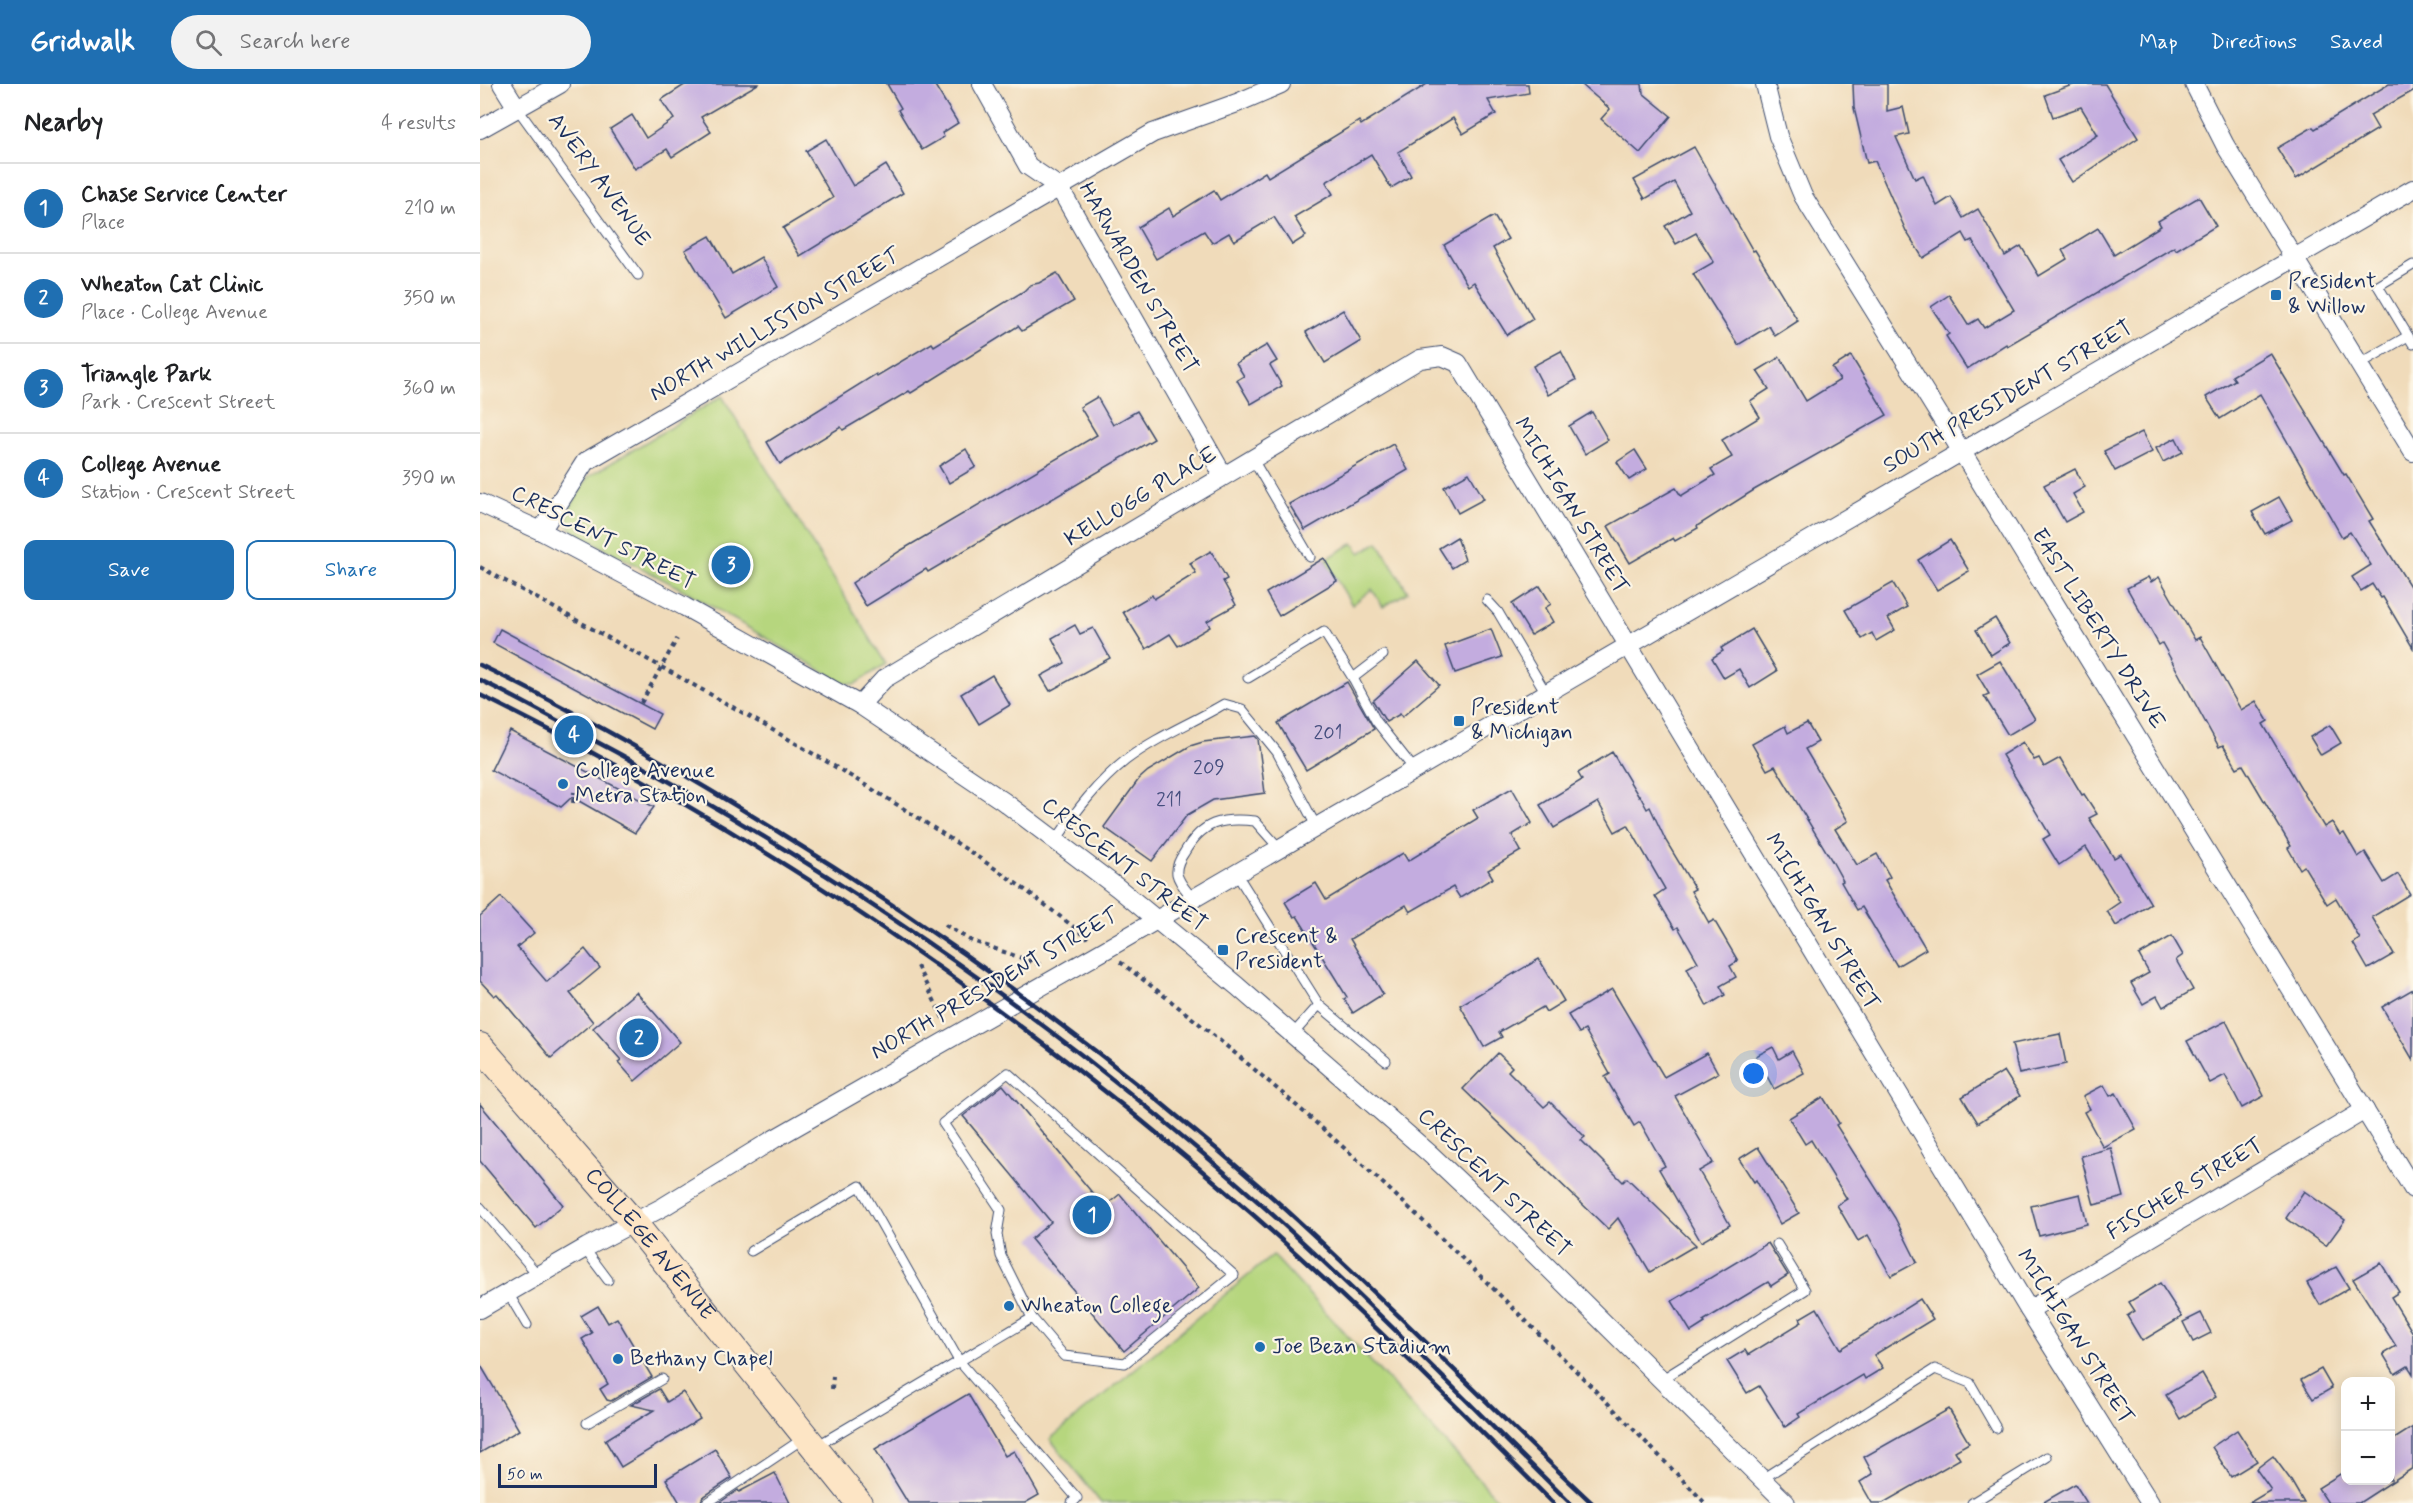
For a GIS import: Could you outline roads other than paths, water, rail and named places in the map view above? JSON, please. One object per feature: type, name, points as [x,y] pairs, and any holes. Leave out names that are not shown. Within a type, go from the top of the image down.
[{"type":"street","name":"AVERY AVENUE","points":[[502,84],[517,108]]},
{"type":"street","points":[[480,129],[560,84]]},
{"type":"street","name":"HARWARDEN STREET","points":[[982,84],[1028,166],[1059,187],[1223,475]]},
{"type":"street","name":"NORTH WILLISTON STREET","points":[[540,531],[585,462],[1153,133],[1237,103],[1281,84]]},
{"type":"street","name":"EAST LIBERTY DRIVE","points":[[1765,84],[1778,136],[1803,196],[2413,1189]]},
{"type":"street","points":[[2194,84],[2225,145],[2413,452]]},
{"type":"street","name":"SOUTH PRESIDENT STREET","points":[[1627,646],[2413,189]]},
{"type":"street","name":"KELLOGG PLACE","points":[[860,705],[884,679],[1420,359],[1442,356],[1458,363]]},
{"type":"street","name":"MICHIGAN STREET","points":[[1458,363],[2029,1310],[2150,1503]]},
{"type":"street","name":"CRESCENT STREET","points":[[480,503],[540,531],[677,603],[860,705],[1003,801],[1056,840],[1156,919],[1293,1034],[1465,1187],[1786,1503]]},
{"type":"street","name":"NORTH PRESIDENT STREET","points":[[480,1309],[585,1248],[663,1207],[774,1139],[1627,646]]},
{"type":"street","name":"COLLEGE AVENUE","points":[[481,1049],[634,1222],[859,1503]]},
{"type":"street","name":"FISCHER STREET","points":[[2029,1310],[2365,1110]]},
{"type":"lane","name":"AVERY AVENUE","points":[[517,108],[638,274]]},
{"type":"lane","points":[[2358,364],[2411,340],[2378,286],[2413,265]]},
{"type":"lane","points":[[1252,458],[1310,557]]},
{"type":"lane","points":[[1487,600],[1498,612],[1546,693]]},
{"type":"lane","points":[[1248,678],[1324,632],[1353,678],[1376,721],[1414,769]]},
{"type":"lane","points":[[1353,678],[1383,655]]},
{"type":"lane","points":[[1056,840],[1075,812],[1095,789],[1127,760],[1184,724],[1224,704],[1242,709],[1277,752],[1316,826]]},
{"type":"lane","points":[[1192,898],[1177,877],[1177,865],[1193,838],[1206,826],[1227,819],[1255,821],[1279,848]]},
{"type":"lane","points":[[1236,873],[1319,1005],[1386,1061]]},
{"type":"lane","points":[[1293,1034],[1319,1005]]},
{"type":"lane","points":[[1008,1073],[1234,1275],[1125,1364],[1064,1356],[1032,1318],[1001,1256],[997,1234],[1001,1210],[943,1123],[1008,1073]]},
{"type":"lane","points":[[751,1251],[860,1186],[959,1361],[1077,1498],[1072,1503]]},
{"type":"lane","points":[[480,1207],[538,1275]]},
{"type":"lane","points":[[1661,1380],[1805,1290],[1777,1244]]},
{"type":"lane","points":[[585,1248],[608,1280]]},
{"type":"lane","points":[[508,1293],[527,1325]]},
{"type":"lane","points":[[707,1503],[810,1442],[959,1361],[1032,1318]]},
{"type":"lane","points":[[1762,1479],[1935,1369],[1970,1383],[1996,1428]]},
{"type":"lane","points":[[587,1422],[662,1379]]},
{"type":"lane","points":[[1972,1503],[2048,1457]]},
{"type":"railway","points":[[480,665],[626,742],[769,826],[901,910],[1091,1047],[1213,1146],[1313,1234],[1592,1503]]},
{"type":"railway","points":[[480,680],[674,784],[764,837],[851,892],[1022,1010],[1185,1138],[1263,1206],[1380,1315],[1570,1503]]},
{"type":"railway","points":[[480,695],[685,804],[784,865],[882,928],[1070,1064],[1250,1212],[1328,1282],[1553,1503]]},
{"type":"place","name":"President & Willow","points":[[2276,295]]},
{"type":"place","name":"Triangle Park","points":[[731,565]]},
{"type":"place","name":"President & Michigan","points":[[1459,721]]},
{"type":"place","name":"College Avenue","points":[[574,735]]},
{"type":"place","name":"College Avenue Metra Station","points":[[563,784]]},
{"type":"place","name":"Crescent & President","points":[[1223,950]]},
{"type":"place","name":"Wheaton Cat Clinic","points":[[639,1038]]},
{"type":"place","name":"Chase Service Center","points":[[1092,1215]]},
{"type":"place","name":"Wheaton College","points":[[1009,1306]]},
{"type":"place","name":"Joe Bean Stadium","points":[[1260,1347]]},
{"type":"place","name":"Bethany Chapel","points":[[618,1359]]}]
